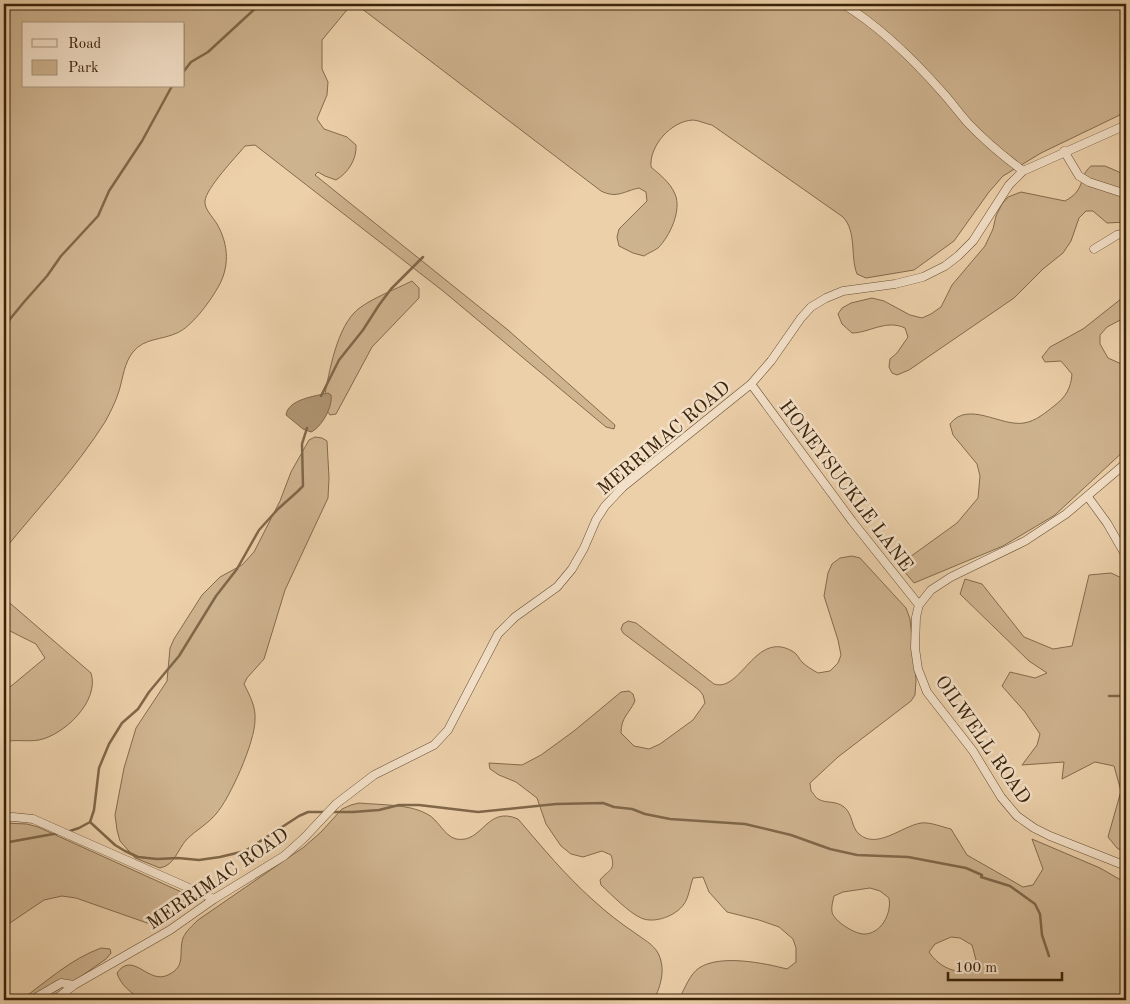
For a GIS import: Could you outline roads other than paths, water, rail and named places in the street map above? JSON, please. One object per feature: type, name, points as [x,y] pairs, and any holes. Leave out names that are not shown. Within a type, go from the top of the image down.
[{"type":"street","points":[[843,4],[863,16],[898,46],[944,93],[968,123],[997,151],[1023,171]]},
{"type":"street","name":"MERRIMAC ROAD","points":[[55,1000],[74,985],[170,930],[214,899],[284,856],[336,804],[357,786],[374,775],[434,745],[448,730],[498,634],[515,617],[557,586],[572,569],[605,506],[623,488],[750,384],[771,361],[801,318],[811,308],[826,298],[843,291],[895,284],[923,277],[945,266],[973,242],[1009,184],[1023,171],[1126,125]]},
{"type":"street","points":[[1064,152],[1079,176],[1090,182],[1126,194]]},
{"type":"street","points":[[1094,249],[1117,235],[1126,233]]},
{"type":"street","name":"HONEYSUCKLE LANE","points":[[750,384],[852,521],[919,605]]},
{"type":"street","points":[[919,605],[931,590],[951,577],[1025,541],[1066,514],[1126,463]]},
{"type":"street","points":[[1088,497],[1126,556]]},
{"type":"street","name":"OILWELL ROAD","points":[[919,605],[916,617],[916,648],[918,669],[927,692],[973,751],[1001,797],[1017,816],[1034,828],[1126,866]]},
{"type":"street","points":[[4,818],[33,819],[214,899]]},
{"type":"street","points":[[32,1000],[61,983],[74,985]]},
{"type":"waterway","points":[[185,70],[191,62],[208,52],[260,4]]},
{"type":"waterway","points":[[4,332],[10,319],[47,276],[61,256],[98,216],[109,191],[142,141],[171,88]]},
{"type":"waterway","points":[[321,396],[339,360],[363,330],[379,305],[391,289],[423,257]]},
{"type":"waterway","points":[[67,832],[90,822],[94,810],[99,768],[109,744],[122,723],[138,709],[149,692],[179,656],[216,596],[237,569],[259,530],[303,486],[302,444],[307,428]]},
{"type":"waterway","points":[[1109,696],[1126,696]]},
{"type":"waterway","points":[[332,812],[379,810],[399,805],[419,805],[478,812],[556,804],[603,803],[670,819],[745,824],[791,835],[830,849],[857,855],[908,857],[966,868],[982,875],[981,877],[1010,886],[1035,904],[1040,914],[1042,935],[1049,956]]},
{"type":"waterway","points":[[90,822],[115,845],[138,857],[199,860],[245,851],[299,816],[308,812],[324,812]]},
{"type":"waterway","points":[[4,844],[59,833]]}]
